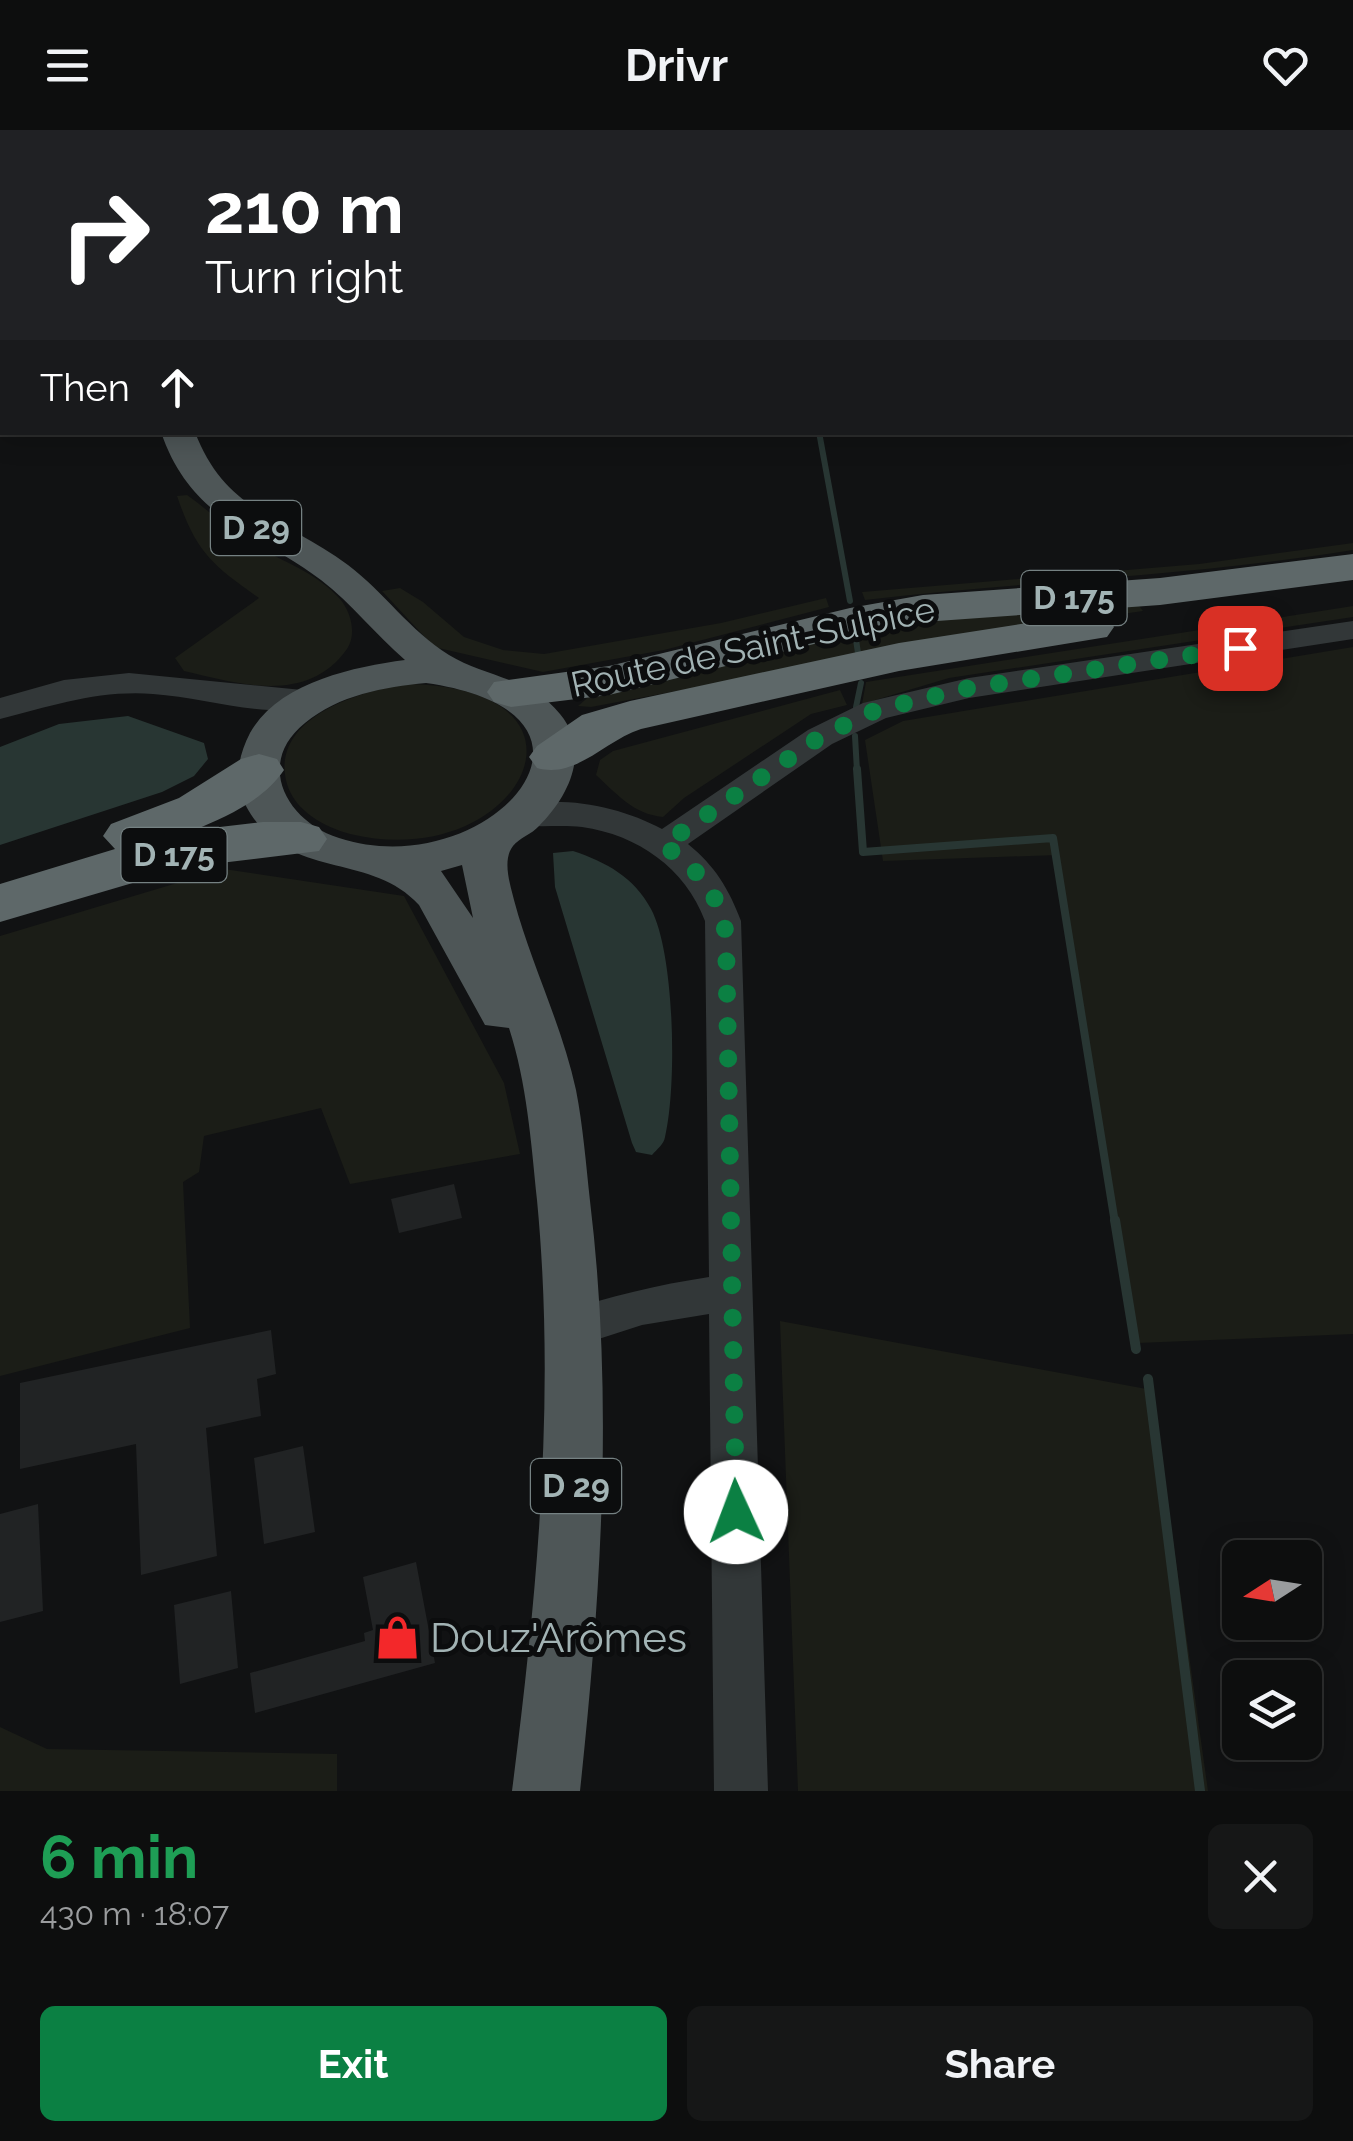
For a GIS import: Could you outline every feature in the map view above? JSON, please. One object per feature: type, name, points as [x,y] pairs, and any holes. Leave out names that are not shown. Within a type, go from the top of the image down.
[{"type":"highway","name":"Route de Saint-Sulpice","points":[[511,692],[576,686],[656,671],[811,630],[902,611],[1166,591],[1353,567]]},
{"type":"highway","name":"Route de Saint-Sulpice","points":[[552,768],[568,744],[614,721],[799,677],[918,654],[1353,586]]},
{"type":"highway","name":"D 175","points":[[0,878],[204,808],[232,792],[262,759]]},
{"type":"highway","name":"D 175","points":[[0,903],[185,852],[256,839],[301,838]]},
{"type":"main road","name":"D 29","points":[[179,435],[195,472],[217,499],[266,535],[336,574],[414,652],[452,673]]},
{"type":"main road","points":[[350,682],[368,645],[368,622],[360,598]]},
{"type":"main road","points":[[400,672],[452,673],[511,692],[543,721],[552,768],[508,826],[442,855],[386,860],[340,854],[301,838],[268,808],[260,790],[262,759],[284,721],[312,699],[350,682],[400,672]]},
{"type":"main road","name":"D 29","points":[[508,826],[485,865],[487,884],[549,1085],[577,1327],[578,1468],[566,1624],[546,1791]]},
{"type":"main road","name":"D 29","points":[[386,860],[424,881],[448,910],[518,1044],[536,1088],[562,1181]]},
{"type":"street","points":[[663,845],[848,722],[929,696],[1353,630]]},
{"type":"street","points":[[0,709],[40,694],[86,685],[130,683],[262,701],[312,699]]},
{"type":"street","points":[[130,683],[173,691],[242,719],[262,759]]},
{"type":"street","points":[[552,768],[566,800],[588,814],[663,845],[690,864],[720,907],[726,935],[741,1791]]},
{"type":"street","points":[[508,826],[588,814]]},
{"type":"street","points":[[577,1327],[642,1306],[730,1292]]},
{"type":"shaded area","points":[[187,495],[241,537],[309,574],[340,599],[350,617],[352,637],[331,667],[313,678],[272,686],[184,671],[175,658],[259,598],[217,566],[199,544],[177,496]]},
{"type":"shaded area","points":[[1353,543],[1353,550],[1170,572],[865,600],[862,592],[1199,564]]},
{"type":"shaded area","points":[[400,588],[464,637],[503,650],[544,654],[721,623],[826,598],[829,607],[664,650],[543,672],[434,647],[382,591]]},
{"type":"shaded area","points":[[1137,603],[1143,611],[983,634],[591,707],[578,706],[592,694],[895,623]]},
{"type":"shaded area","points":[[1353,606],[1353,617],[949,678],[862,704],[866,682]]},
{"type":"shaded area","points":[[1353,647],[1353,1334],[1138,1343],[1058,855],[883,861],[865,740],[903,721]]},
{"type":"shaded area","points":[[406,684],[471,693],[510,714],[526,744],[521,776],[498,805],[460,828],[410,839],[350,834],[312,816],[297,802],[287,784],[285,761],[291,742],[304,725],[343,701]]},
{"type":"shaded area","points":[[840,690],[847,705],[811,714],[684,798],[663,817],[634,807],[596,775],[600,760],[613,751]]},
{"type":"shaded area","points":[[128,716],[204,743],[208,759],[194,776],[162,792],[0,845],[0,747],[59,724]]},
{"type":"shaded area","points":[[573,851],[628,879],[651,909],[659,930],[669,988],[672,1055],[664,1140],[652,1155],[636,1152],[632,1143],[555,887],[553,853]]},
{"type":"shaded area","points":[[224,869],[404,896],[504,1083],[520,1154],[350,1184],[321,1108],[204,1136],[199,1172],[183,1182],[190,1328],[0,1376],[0,936]]},
{"type":"shaded area","points":[[780,1321],[1152,1390],[1208,1791],[798,1791]]},
{"type":"shaded area","points":[[0,1727],[47,1749],[337,1754],[337,1791],[0,1791]]},
{"type":"building","points":[[454,1184],[462,1218],[399,1233],[391,1199]]},
{"type":"building","points":[[271,1330],[276,1374],[257,1379],[261,1416],[206,1428],[217,1556],[141,1575],[136,1444],[20,1469],[20,1383]]},
{"type":"building","points":[[303,1446],[315,1532],[264,1544],[254,1458]]},
{"type":"building","points":[[38,1504],[43,1611],[0,1622],[0,1514]]},
{"type":"building","name":"Douz'Arômes","points":[[416,1562],[435,1663],[255,1713],[250,1673],[365,1641],[364,1633],[373,1630],[363,1577]]},
{"type":"building","points":[[231,1591],[238,1668],[180,1684],[174,1605]]},
{"type":"waterway","points":[[820,435],[850,601]]},
{"type":"waterway","points":[[855,633],[858,653]]},
{"type":"waterway","points":[[856,707],[861,683]]},
{"type":"waterway","points":[[855,736],[857,771]]},
{"type":"waterway","points":[[857,769],[863,852],[1053,838],[1115,1223]]},
{"type":"waterway","points":[[1115,1220],[1136,1349]]},
{"type":"waterway","points":[[1148,1379],[1200,1791]]},
{"type":"place","name":"Douz'Arômes","points":[[397,1637]]},
{"type":"route","points":[[736,1512],[726,935],[720,907],[709,886],[690,864],[663,845],[820,737],[876,710],[969,688],[1240,648]]}]
